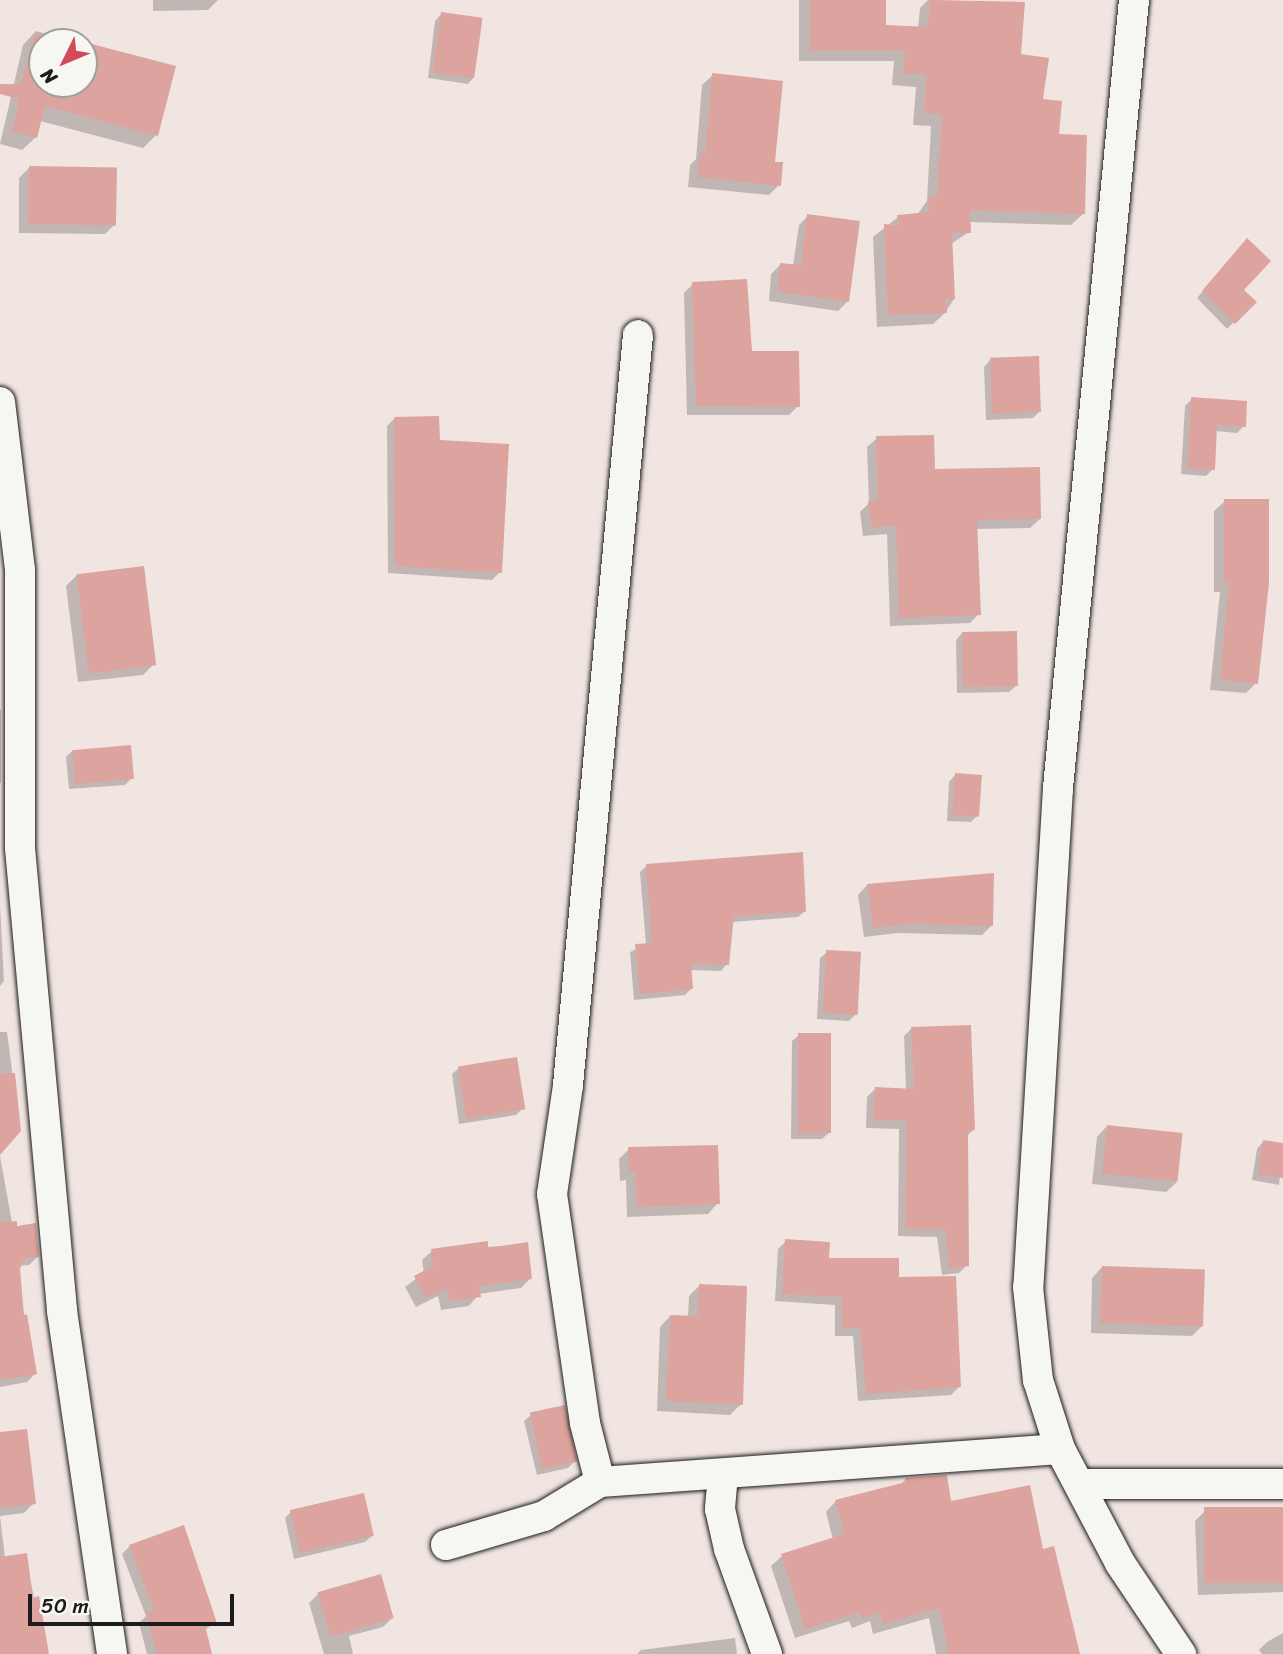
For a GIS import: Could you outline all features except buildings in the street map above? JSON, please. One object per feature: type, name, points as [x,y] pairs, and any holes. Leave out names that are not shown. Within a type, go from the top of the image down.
[{"type":"street","points":[[1134,0],[1058,788],[1028,1287],[1038,1380],[1060,1449],[1120,1563],[1181,1654]]},
{"type":"street","points":[[600,1482],[585,1423],[552,1194],[570,1071],[638,335]]},
{"type":"street","points":[[0,402],[20,570],[20,848],[62,1311],[112,1654]]},
{"type":"street","points":[[446,1545],[544,1516],[600,1482],[1060,1449]]},
{"type":"street","points":[[723,1474],[720,1509],[729,1549],[766,1654]]},
{"type":"street","points":[[1080,1484],[1283,1484]]}]
